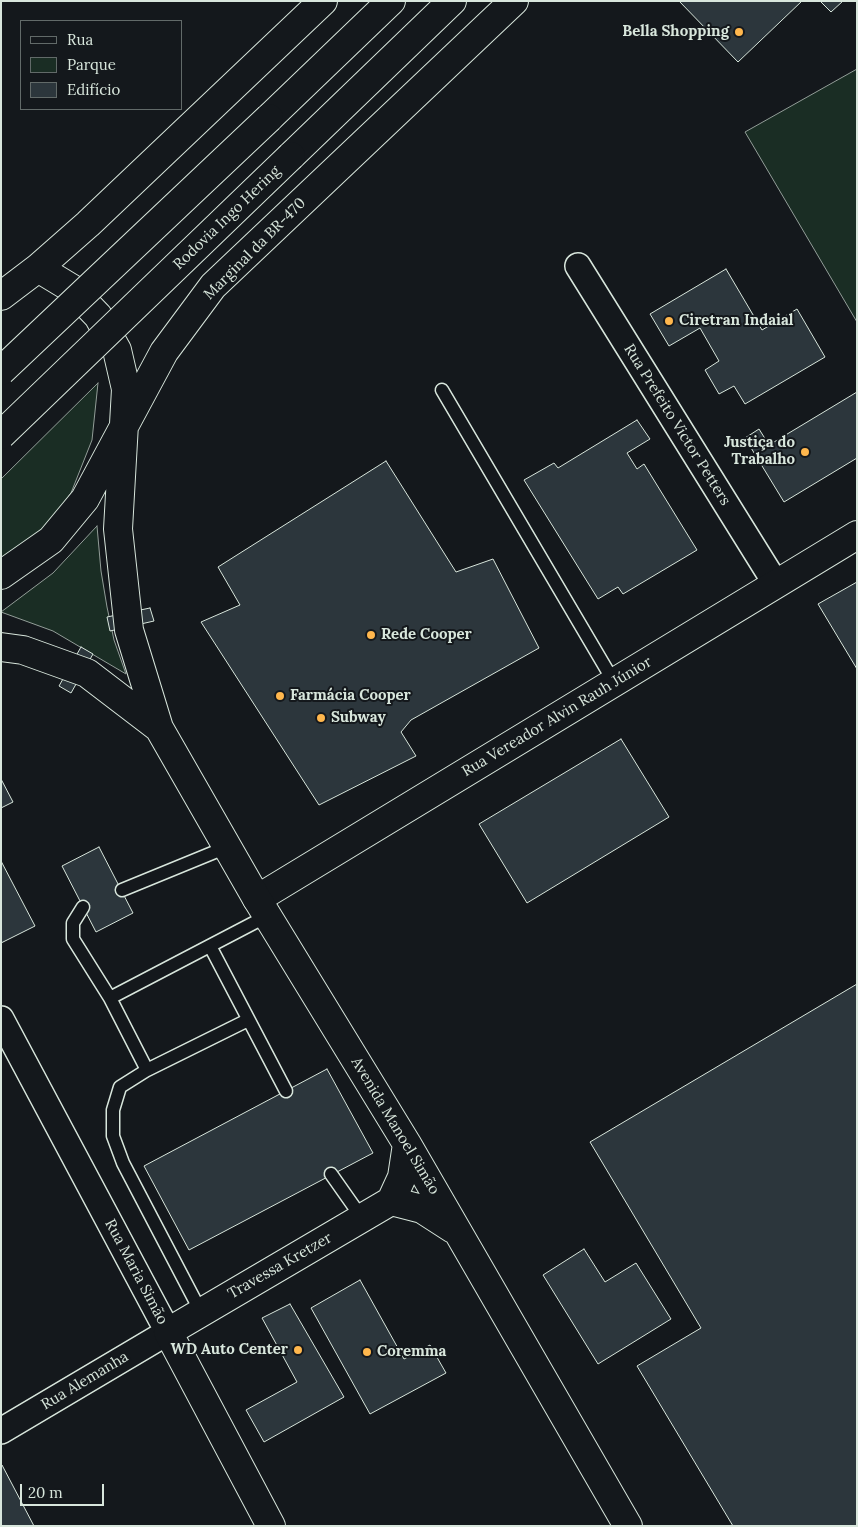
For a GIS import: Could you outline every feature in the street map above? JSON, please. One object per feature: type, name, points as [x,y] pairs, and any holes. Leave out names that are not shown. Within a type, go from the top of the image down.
[{"type":"main road","points":[[1,296],[38,268],[88,224],[323,1]]},
{"type":"main road","points":[[1,371],[391,1]]},
{"type":"main road","name":"Rodovia Ingo Hering","points":[[1,435],[452,1]]},
{"type":"main road","name":"Marginal da BR-470","points":[[1,575],[51,540],[85,499],[164,352],[213,286],[514,1]]},
{"type":"main road","name":"Avenida Manoel Simão","points":[[38,268],[72,288],[98,316],[117,350],[126,389],[118,529],[130,630],[159,728],[262,907],[407,1144],[628,1526]]},
{"type":"main road","name":"Rua Vereador Alvin Rauh Júnior","points":[[262,907],[614,682],[857,535]]},
{"type":"main road","name":"Avenida Manoel Simão","points":[[1,647],[23,650],[88,673],[159,728]]},
{"type":"main road","points":[[407,1144],[402,1177],[392,1200],[422,1209],[457,1232]]},
{"type":"main road","name":"Travessa Kretzer","points":[[168,1332],[392,1200]]},
{"type":"main road","name":"Rua Maria Simão","points":[[168,1332],[271,1526]]},
{"type":"street","name":"Rua Prefeito Victor Petters","points":[[578,266],[776,584]]},
{"type":"street","name":"Rua Maria Simão","points":[[1,1019],[168,1332]]},
{"type":"street","name":"Rua Alemanha","points":[[1,1431],[168,1332]]},
{"type":"lane","points":[[442,390],[614,682]]},
{"type":"lane","points":[[122,890],[227,847]]},
{"type":"lane","points":[[84,907],[73,924],[74,939],[110,998],[147,1070]]},
{"type":"lane","points":[[110,998],[210,946],[262,907]]},
{"type":"lane","points":[[210,946],[286,1091]]},
{"type":"lane","points":[[201,1312],[123,1163],[113,1136],[113,1110],[120,1087],[147,1070],[248,1020]]},
{"type":"lane","points":[[331,1174],[362,1218]]},
{"type":"green space","points":[[857,69],[857,322],[745,132]]},
{"type":"green space","points":[[98,383],[92,440],[71,493],[37,539],[1,566],[1,479]]},
{"type":"green space","points":[[97,526],[101,571],[107,607],[114,640],[126,674],[53,631],[1,612],[53,573]]},
{"type":"building","name":"Bella Shopping","points":[[679,1],[802,1],[738,62]]},
{"type":"building","points":[[820,1],[843,1],[831,12]]},
{"type":"building","points":[[726,269],[762,330],[797,309],[825,357],[745,404],[734,386],[719,394],[705,370],[719,361],[700,328],[669,346],[650,314]]},
{"type":"building","name":"Justiça do Trabalho","points":[[857,392],[857,458],[784,502],[745,438],[759,429],[769,445]]},
{"type":"building","points":[[637,420],[650,439],[627,453],[637,469],[644,464],[697,550],[623,594],[618,587],[598,599],[524,480],[554,463],[558,468]]},
{"type":"building","name":"Rede Cooper","points":[[386,461],[456,572],[493,559],[539,648],[411,720],[401,732],[416,756],[319,805],[201,622],[240,605],[218,567]]},
{"type":"building","points":[[857,582],[857,669],[818,604]]},
{"type":"building","points":[[150,608],[154,621],[110,631],[107,617]]},
{"type":"building","points":[[81,647],[93,654],[71,693],[59,686]]},
{"type":"building","points":[[621,739],[669,817],[527,903],[479,824]]},
{"type":"building","points":[[1,779],[13,802],[1,808]]},
{"type":"building","points":[[99,847],[133,913],[96,932],[62,866]]},
{"type":"building","points":[[1,861],[35,926],[1,943]]},
{"type":"building","points":[[857,984],[857,1526],[733,1526],[637,1366],[701,1328],[590,1142]]},
{"type":"building","points":[[327,1069],[373,1153],[189,1250],[144,1166]]},
{"type":"building","points":[[584,1249],[605,1282],[636,1263],[671,1319],[598,1364],[543,1275]]},
{"type":"building","name":"Coremma","points":[[360,1280],[404,1359],[430,1345],[446,1373],[370,1414],[311,1308]]},
{"type":"building","name":"WD Auto Center","points":[[290,1304],[344,1397],[264,1442],[246,1410],[297,1382],[262,1318]]},
{"type":"building","points":[[2,1465],[34,1526],[1,1526]]},
{"type":"place","name":"Bella Shopping","points":[[739,32]]},
{"type":"place","name":"Ciretran Indaial","points":[[669,321]]},
{"type":"place","name":"Justiça do Trabalho","points":[[805,452]]},
{"type":"place","name":"Rede Cooper","points":[[371,635]]},
{"type":"place","name":"Farmácia Cooper","points":[[280,696]]},
{"type":"place","name":"Subway","points":[[321,718]]},
{"type":"place","name":"WD Auto Center","points":[[298,1350]]},
{"type":"place","name":"Coremma","points":[[367,1352]]}]
